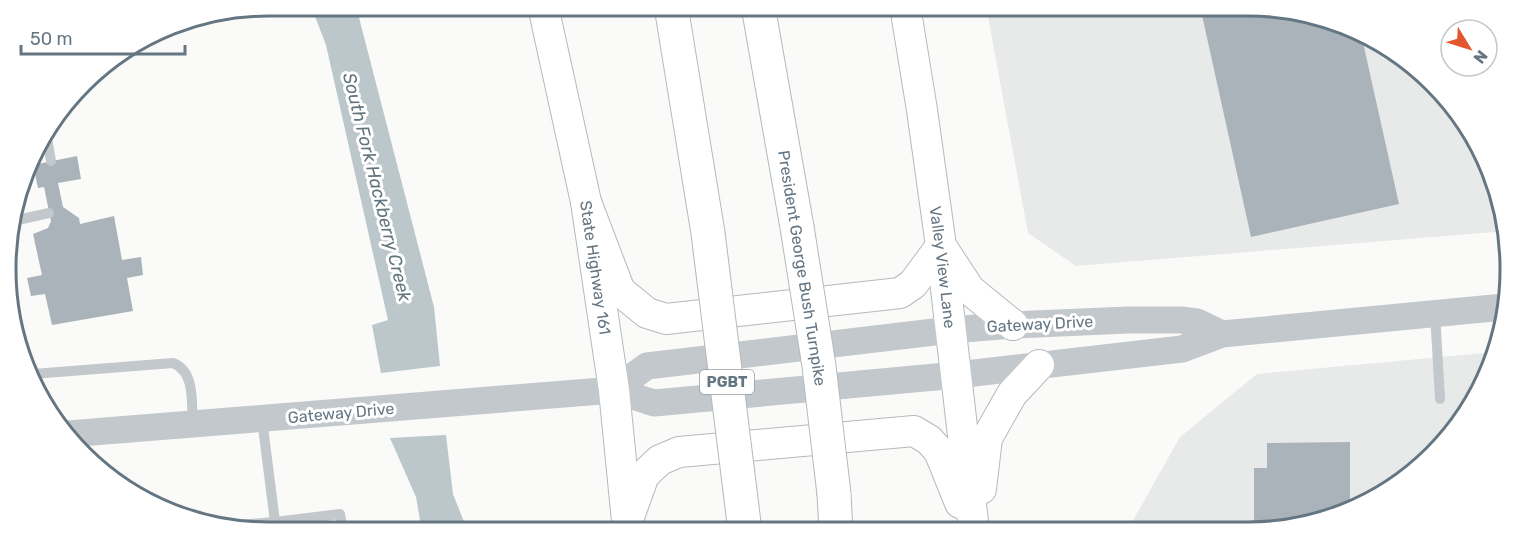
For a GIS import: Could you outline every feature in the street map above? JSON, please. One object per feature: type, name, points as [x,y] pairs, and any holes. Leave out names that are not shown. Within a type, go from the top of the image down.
[{"type":"highway","name":"PGBT","points":[[673,16],[708,233],[745,522]]},
{"type":"highway","name":"President George Bush Turnpike","points":[[760,16],[819,366],[836,522]]},
{"type":"main road","name":"State Highway 161","points":[[545,16],[586,202],[614,390],[628,522]]},
{"type":"main road","name":"Valley View Lane","points":[[907,16],[941,246],[973,522]]},
{"type":"main road","points":[[586,202],[620,291],[647,313],[666,319],[900,293],[913,284],[941,246],[970,290],[1013,325]]},
{"type":"main road","points":[[975,522],[987,438],[1012,394],[1039,365]]},
{"type":"main road","points":[[629,522],[644,475],[660,460],[679,452],[914,431],[929,440],[939,451],[970,522]]},
{"type":"street","name":"Gateway Drive","points":[[78,433],[614,390],[654,403],[957,375],[1182,349],[1222,334],[1497,308]]},
{"type":"street","name":"Gateway Drive","points":[[614,390],[647,366],[951,330],[1013,325],[1181,320],[1197,322],[1222,334]]},
{"type":"lane","points":[[48,146],[51,161]]},
{"type":"lane","points":[[21,219],[49,213]]},
{"type":"lane","points":[[1435,313],[1440,399]]},
{"type":"lane","points":[[39,373],[173,363],[179,366],[190,379],[193,424]]},
{"type":"lane","points":[[262,419],[274,522],[340,514],[342,522]]},
{"type":"shaded area","points":[[988,16],[1248,16],[1297,21],[1345,36],[1374,50],[1402,69],[1427,90],[1448,115],[1467,143],[1481,172],[1492,204],[1497,232],[1076,266],[1028,233]]},
{"type":"shaded area","points":[[1486,353],[1467,395],[1427,448],[1388,479],[1360,495],[1313,513],[1265,521],[1132,522],[1180,437],[1257,374]]},
{"type":"water","name":"South Fork Hackberry Creek","points":[[315,16],[359,16],[434,307],[440,366],[381,373],[372,325],[388,320],[326,45]]},
{"type":"water","points":[[446,435],[453,494],[464,522],[420,522],[416,497],[390,438]]},
{"type":"building","points":[[1202,16],[1248,16],[1297,21],[1329,30],[1364,45],[1399,204],[1251,237]]},
{"type":"building","points":[[77,156],[81,179],[58,183],[63,207],[79,218],[80,224],[114,216],[122,260],[141,257],[143,275],[127,278],[133,311],[52,325],[45,294],[31,296],[27,278],[42,275],[33,234],[48,228],[51,221],[44,187],[38,188],[35,174],[40,164]]},
{"type":"building","points":[[1350,442],[1350,500],[1297,517],[1254,522],[1254,468],[1267,468],[1267,443]]}]
